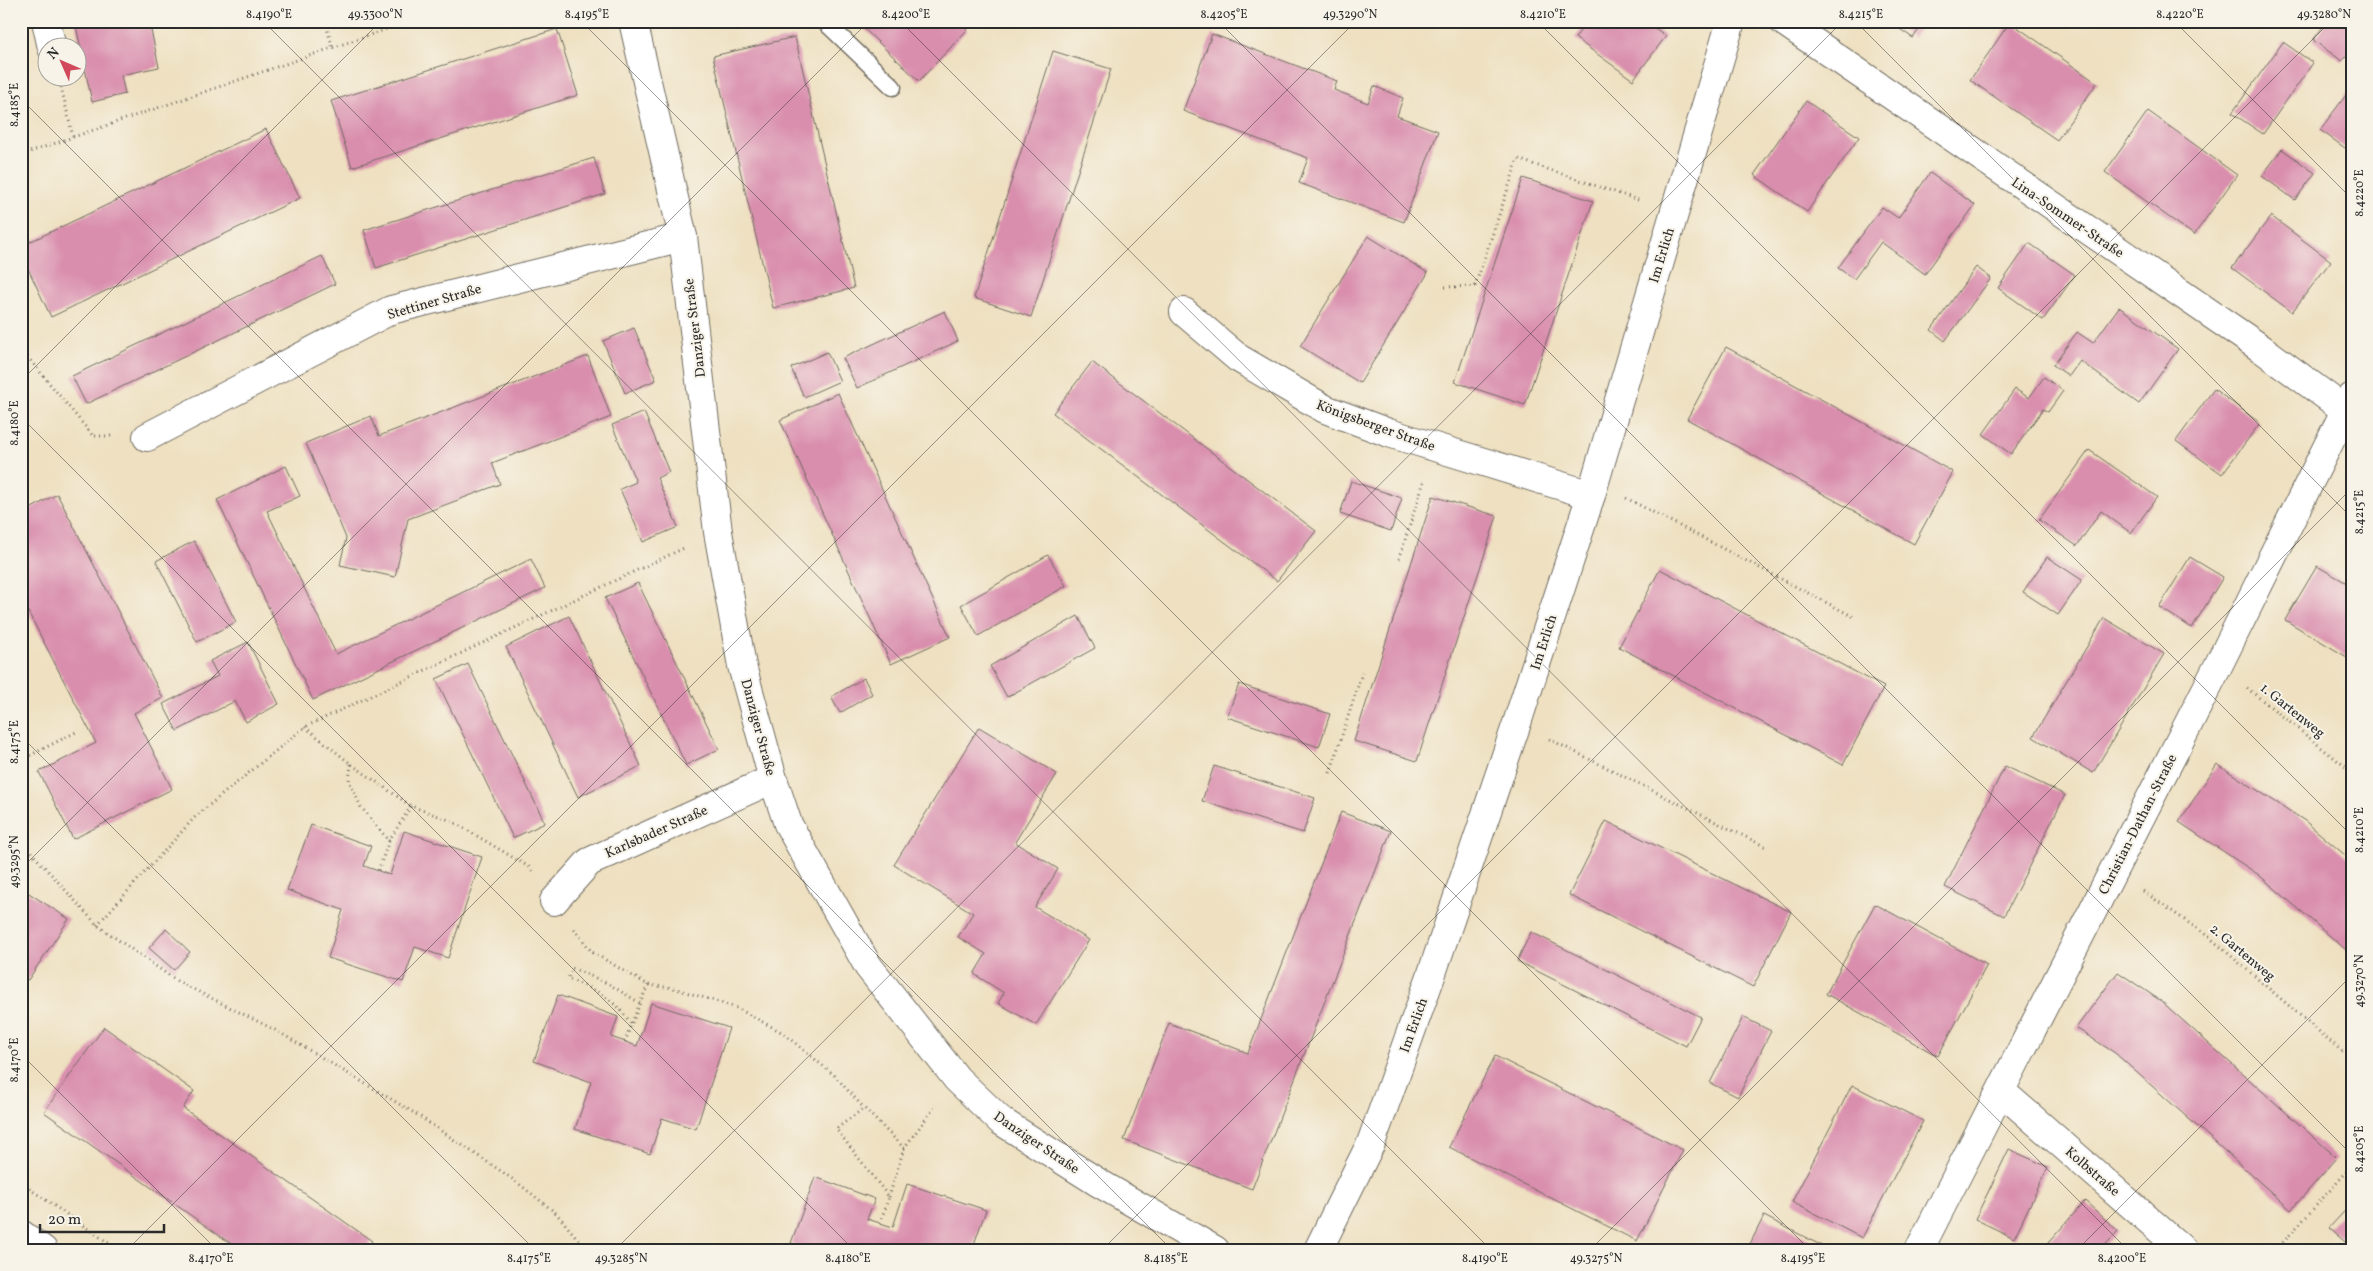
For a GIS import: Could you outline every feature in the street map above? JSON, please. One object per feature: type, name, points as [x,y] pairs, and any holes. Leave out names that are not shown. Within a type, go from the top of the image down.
[{"type":"street","points":[[46,21],[50,38]]},
{"type":"street","name":"Danziger Straße","points":[[633,21],[683,237],[718,532],[742,666],[772,779],[788,824],[868,966],[957,1078],[1001,1121],[1099,1183],[1215,1250]]},
{"type":"street","name":"Im Erlich","points":[[1318,1250],[1371,1143],[1517,723],[1592,488],[1732,21]]},
{"type":"street","name":"Lina-Sommer-Straße","points":[[1783,21],[2349,407]]},
{"type":"street","name":"Stettiner Straße","points":[[147,437],[391,310],[683,237]]},
{"type":"street","name":"Königsberger Straße","points":[[1184,312],[1238,358],[1325,409],[1435,447],[1592,488]]},
{"type":"street","name":"Christian-Dathan-Straße","points":[[1919,1250],[2002,1092],[2349,407]]},
{"type":"street","name":"Karlsbader Straße","points":[[554,901],[589,862],[772,779]]},
{"type":"street","name":"Kolbstraße","points":[[2002,1092],[2183,1250]]},
{"type":"street","points":[[21,1234],[43,1250]]},
{"type":"lane","points":[[824,21],[893,87]]},
{"type":"path","points":[[325,21],[333,49]]},
{"type":"path","points":[[21,155],[410,21]]},
{"type":"path","points":[[60,88],[73,138]]},
{"type":"path","points":[[1446,288],[1475,286],[1518,158],[1674,212]]},
{"type":"path","points":[[21,349],[93,436],[147,437]]},
{"type":"path","points":[[1399,559],[1435,447]]},
{"type":"path","points":[[1592,488],[1854,617]]},
{"type":"path","points":[[97,925],[196,816],[305,727],[718,532]]},
{"type":"path","name":"1. Gartenweg","points":[[2218,668],[2262,699],[2352,772]]},
{"type":"path","points":[[1330,773],[1363,670]]},
{"type":"path","points":[[1517,723],[1766,847]]},
{"type":"path","points":[[305,727],[351,764],[411,806],[452,821],[529,867],[592,952],[648,985],[673,988],[737,1008],[783,1033],[834,1075],[904,1148]]},
{"type":"path","points":[[21,760],[78,731]]},
{"type":"path","points":[[351,764],[349,780],[361,807],[389,841]]},
{"type":"path","points":[[378,871],[389,841],[411,806]]},
{"type":"path","points":[[21,841],[97,925],[177,981],[277,1031],[424,1120],[514,1180],[556,1213],[587,1250]]},
{"type":"path","name":"2. Gartenweg","points":[[2110,876],[2149,895],[2209,937],[2352,1060]]},
{"type":"path","points":[[632,1024],[623,1011],[599,991],[568,979],[572,968],[607,983],[640,1002]]},
{"type":"path","points":[[625,1042],[648,985]]},
{"type":"path","points":[[880,1223],[890,1197],[904,1148],[957,1078]]},
{"type":"path","points":[[864,1108],[836,1129],[890,1197]]},
{"type":"path","points":[[2276,1250],[2352,1166]]},
{"type":"path","points":[[21,1183],[119,1250]]},
{"type":"building","points":[[75,21],[149,21],[159,67],[121,75],[125,94],[92,102],[88,83],[88,38],[79,38]]},
{"type":"building","points":[[856,21],[958,21],[967,30],[919,81]]},
{"type":"building","points":[[1587,21],[1645,21],[1666,36],[1633,80],[1575,38]]},
{"type":"building","points":[[1888,21],[1925,21],[1913,38]]},
{"type":"building","points":[[2327,21],[2352,21],[2352,48],[2342,61],[2313,40]]},
{"type":"building","points":[[2010,22],[2097,83],[2057,140],[1970,80]]},
{"type":"building","points":[[557,29],[578,95],[352,167],[331,101]]},
{"type":"building","points":[[1212,34],[1337,81],[1334,90],[1368,103],[1374,86],[1403,98],[1397,116],[1438,131],[1404,222],[1299,183],[1308,158],[1183,111]]},
{"type":"building","points":[[795,37],[854,288],[773,308],[713,56]]},
{"type":"building","points":[[2283,42],[2313,63],[2263,134],[2232,113]]},
{"type":"building","points":[[1053,51],[1111,69],[1031,317],[974,298]]},
{"type":"building","points":[[2352,87],[2352,153],[2320,130]]},
{"type":"building","points":[[1806,101],[1859,137],[1807,212],[1754,175]]},
{"type":"building","points":[[2148,111],[2237,175],[2194,235],[2105,172]]},
{"type":"building","points":[[266,129],[300,198],[51,317],[21,254],[21,246]]},
{"type":"building","points":[[2282,149],[2315,173],[2295,200],[2262,176]]},
{"type":"building","points":[[594,158],[605,194],[376,268],[364,230]]},
{"type":"building","points":[[1930,173],[1975,205],[1925,274],[1881,242],[1854,279],[1838,268],[1882,207],[1898,218]]},
{"type":"building","points":[[1523,178],[1593,201],[1525,405],[1455,382]]},
{"type":"building","points":[[2271,216],[2331,261],[2292,312],[2232,268]]},
{"type":"building","points":[[1368,236],[1428,273],[1360,383],[1300,346]]},
{"type":"building","points":[[2029,243],[2075,275],[2043,320],[1998,288]]},
{"type":"building","points":[[322,256],[335,284],[86,404],[72,376]]},
{"type":"building","points":[[1976,267],[1991,278],[1945,341],[1931,330]]},
{"type":"building","points":[[2119,307],[2178,349],[2139,404],[2080,361],[2069,376],[2053,365],[2077,332],[2093,343]]},
{"type":"building","points":[[945,311],[958,341],[857,388],[843,358]]},
{"type":"building","points":[[634,328],[656,380],[625,393],[603,341]]},
{"type":"building","points":[[1726,347],[1953,472],[1914,544],[1687,419]]},
{"type":"building","points":[[827,352],[840,381],[804,397],[791,368]]},
{"type":"building","points":[[588,356],[611,417],[492,463],[500,484],[408,519],[395,577],[340,565],[346,538],[306,443],[371,416],[379,436]]},
{"type":"building","points":[[1092,362],[1316,531],[1277,581],[1053,413]]},
{"type":"building","points":[[2044,377],[2063,391],[2048,412],[2043,409],[2011,454],[1983,434],[2015,389],[2029,398]]},
{"type":"building","points":[[2214,389],[2260,423],[2222,474],[2176,441]]},
{"type":"building","points":[[838,393],[950,637],[891,664],[780,420]]},
{"type":"building","points":[[644,412],[669,472],[657,478],[678,527],[643,542],[620,489],[636,482],[612,425]]},
{"type":"building","points":[[2089,450],[2157,497],[2131,533],[2101,511],[2077,546],[2039,520]]},
{"type":"building","points":[[286,466],[300,496],[267,511],[336,654],[531,559],[545,588],[313,700],[217,500]]},
{"type":"building","points":[[1351,481],[1402,498],[1391,531],[1340,514]]},
{"type":"building","points":[[57,494],[163,698],[134,713],[172,789],[73,839],[39,772],[96,743],[21,598],[21,514]]},
{"type":"building","points":[[1433,496],[1497,516],[1417,761],[1354,741]]},
{"type":"building","points":[[194,541],[236,622],[197,642],[156,561]]},
{"type":"building","points":[[1048,555],[1066,586],[978,636],[961,605]]},
{"type":"building","points":[[2047,557],[2082,580],[2058,615],[2023,592]]},
{"type":"building","points":[[2190,557],[2223,577],[2192,628],[2159,607]]},
{"type":"building","points":[[2317,566],[2352,586],[2352,660],[2285,620]]},
{"type":"building","points":[[1660,569],[1884,687],[1843,765],[1619,647]]},
{"type":"building","points":[[638,583],[719,749],[686,765],[605,598]]},
{"type":"building","points":[[569,616],[641,766],[578,797],[506,647]]},
{"type":"building","points":[[1078,616],[1095,648],[1007,697],[990,666]]},
{"type":"building","points":[[2104,618],[2164,654],[2093,773],[2033,737]]},
{"type":"building","points":[[248,642],[279,704],[246,722],[235,701],[177,731],[163,704],[218,676],[210,661]]},
{"type":"building","points":[[468,664],[545,823],[513,838],[436,679]]},
{"type":"building","points":[[864,678],[872,694],[840,713],[831,697]]},
{"type":"building","points":[[1239,684],[1330,714],[1319,747],[1227,717]]},
{"type":"building","points":[[979,727],[1057,774],[1015,842],[1058,869],[1035,907],[1089,940],[1036,1025],[998,1003],[1004,993],[974,974],[986,954],[958,937],[973,913],[894,865]]},
{"type":"building","points":[[2217,764],[2305,821],[2352,861],[2352,955],[2259,875],[2179,822]]},
{"type":"building","points":[[1214,766],[1315,798],[1303,833],[1202,801]]},
{"type":"building","points":[[2005,766],[2065,795],[2004,916],[1945,887]]},
{"type":"building","points":[[1341,812],[1391,831],[1252,1189],[1124,1140],[1169,1023],[1248,1053]]},
{"type":"building","points":[[1606,821],[1791,912],[1753,987],[1569,895]]},
{"type":"building","points":[[311,825],[371,846],[364,866],[390,875],[404,831],[482,857],[448,958],[415,947],[403,982],[328,958],[343,910],[287,890]]},
{"type":"building","points":[[21,888],[69,919],[28,980],[21,976]]},
{"type":"building","points":[[1875,904],[1987,965],[1938,1056],[1826,994]]},
{"type":"building","points":[[166,929],[190,952],[174,970],[149,948]]},
{"type":"building","points":[[1531,932],[1701,1017],[1686,1046],[1517,961]]},
{"type":"building","points":[[2118,972],[2161,1001],[2337,1158],[2291,1210],[2115,1053],[2076,1028]]},
{"type":"building","points":[[558,995],[618,1017],[611,1037],[637,1046],[651,1003],[729,1028],[696,1129],[662,1118],[650,1154],[575,1129],[591,1082],[534,1061]]},
{"type":"building","points":[[1743,1017],[1771,1031],[1738,1097],[1710,1083]]},
{"type":"building","points":[[104,1027],[194,1091],[183,1108],[372,1241],[366,1250],[240,1250],[44,1112]]},
{"type":"building","points":[[1495,1056],[1683,1150],[1637,1241],[1449,1147]]},
{"type":"building","points":[[1852,1085],[1923,1121],[1862,1238],[1792,1202]]},
{"type":"building","points":[[2009,1149],[2048,1167],[2014,1238],[1975,1219]]},
{"type":"building","points":[[815,1177],[875,1199],[867,1219],[893,1227],[907,1184],[986,1210],[972,1250],[810,1250],[791,1243]]},
{"type":"building","points":[[2085,1201],[2118,1231],[2101,1250],[2042,1250]]},
{"type":"building","points":[[2352,1203],[2352,1248],[2329,1228]]},
{"type":"building","points":[[1764,1216],[1830,1250],[1747,1250]]}]
